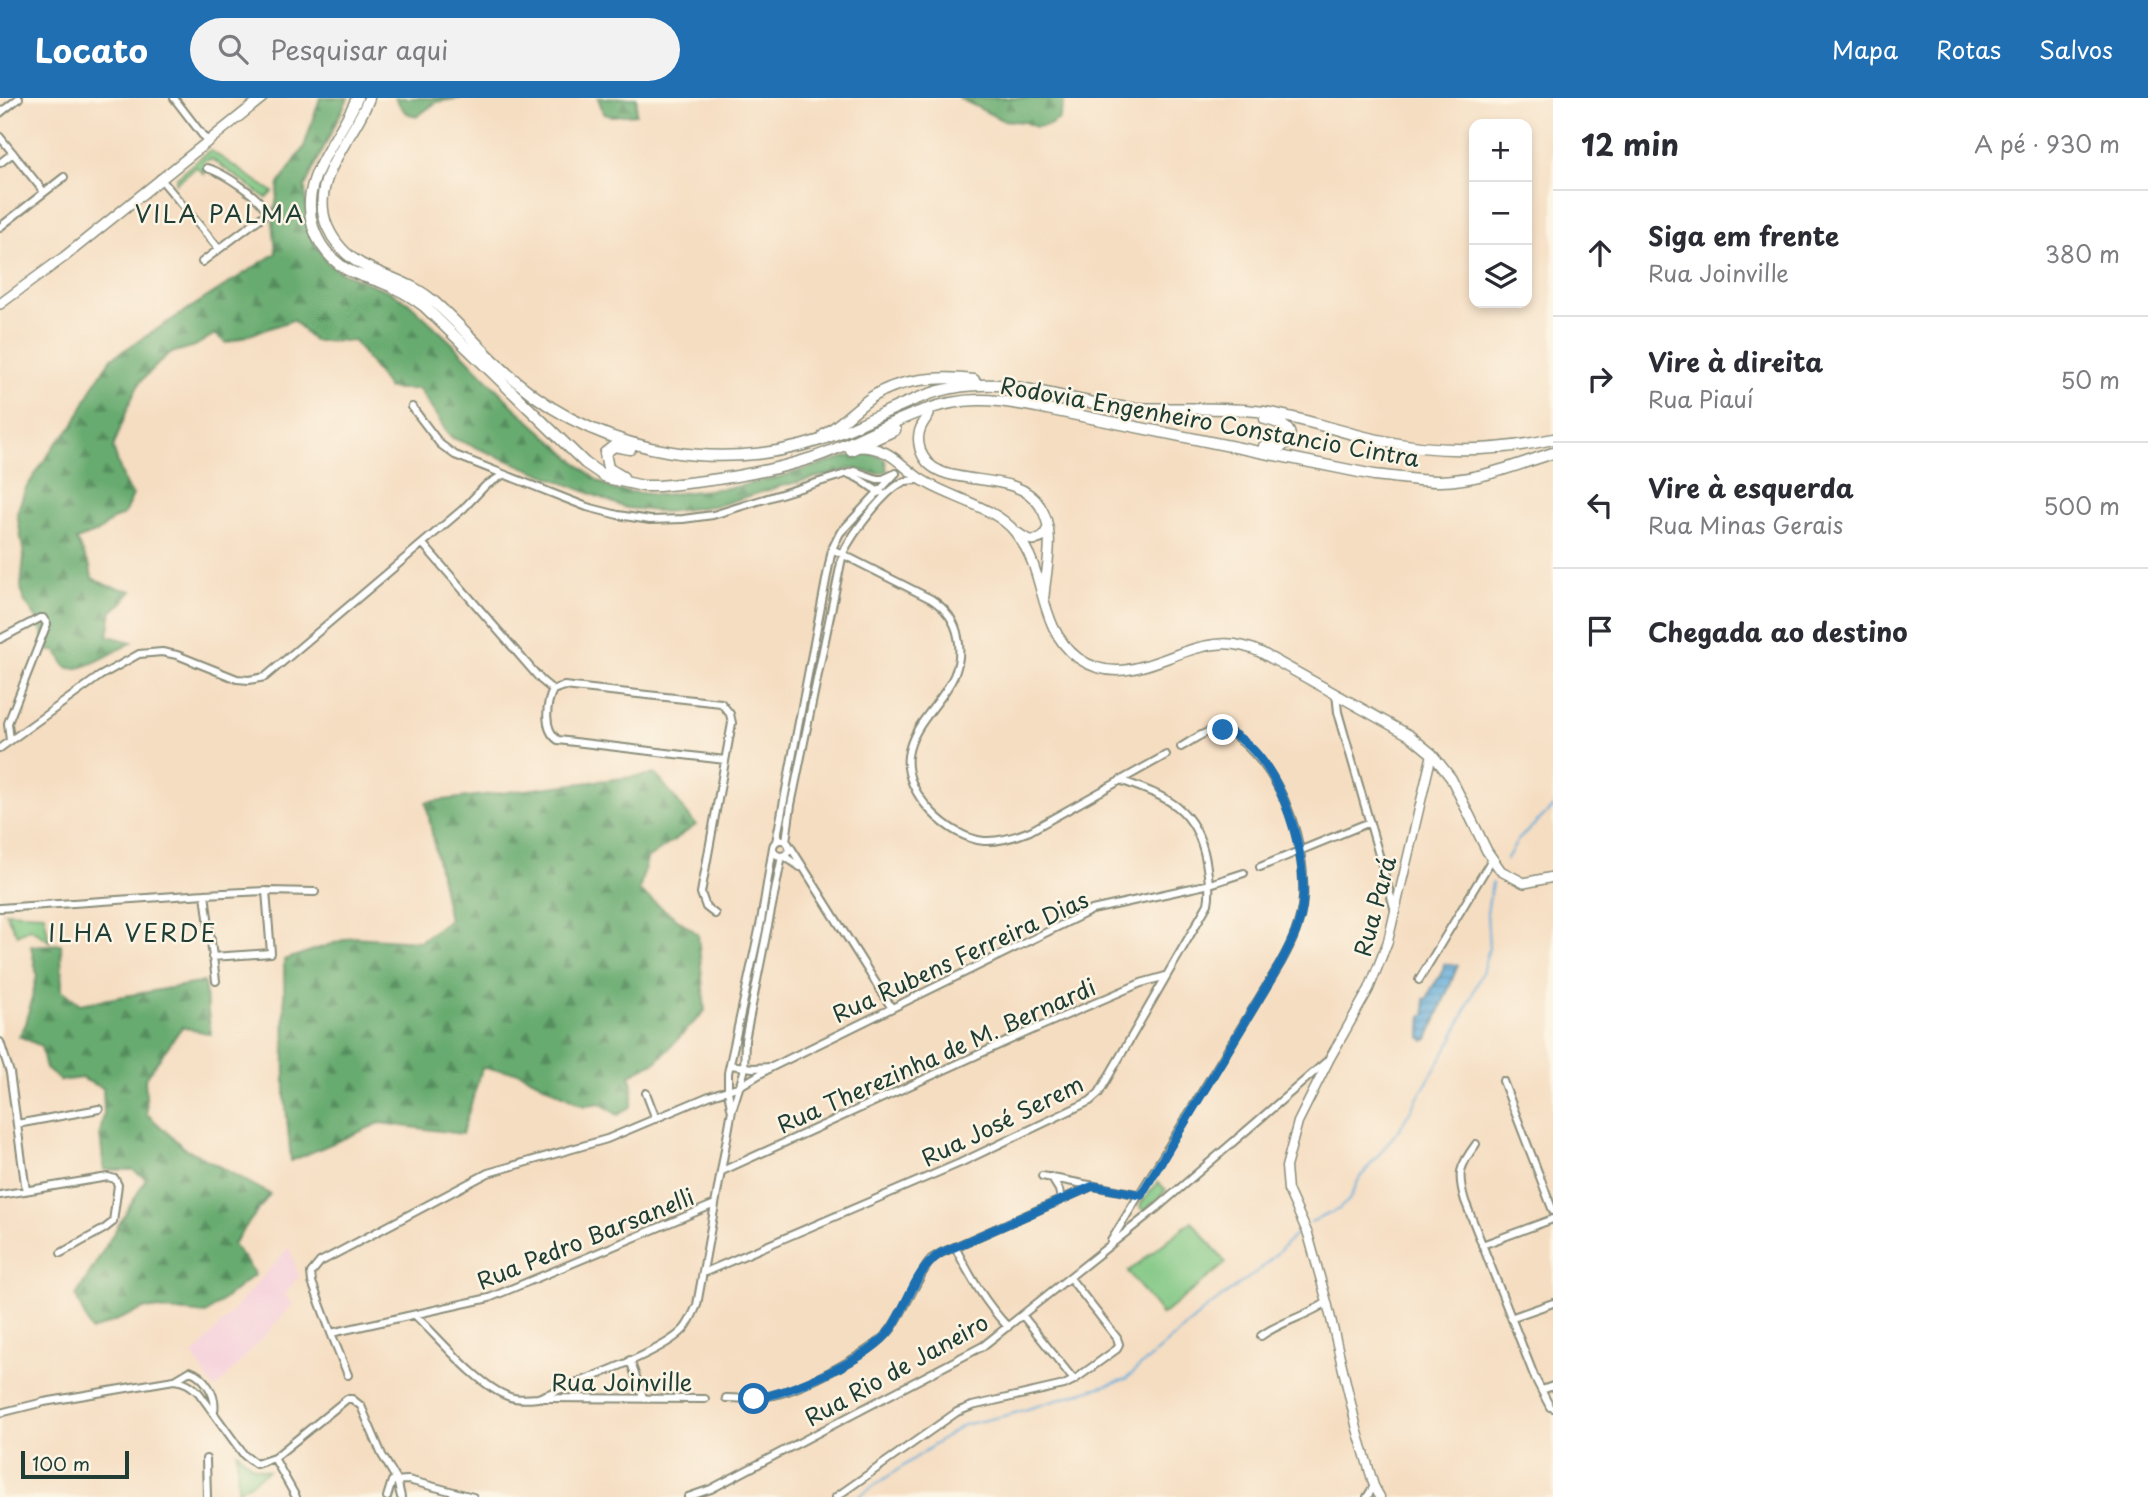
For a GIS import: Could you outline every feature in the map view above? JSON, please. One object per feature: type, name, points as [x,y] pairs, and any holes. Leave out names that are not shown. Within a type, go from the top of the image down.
[{"type":"main road","points":[[0,304],[64,257],[262,98]]},
{"type":"main road","name":"Rodovia Engenheiro Constancio Cintra","points":[[354,98],[350,114],[316,171],[310,192],[309,204],[316,235],[324,250],[335,261],[357,274],[398,290],[424,306],[568,449],[607,478],[643,486],[659,486],[758,472],[814,457],[949,402],[995,401],[1374,475],[1418,480],[1441,481],[1485,475],[1553,453]]},
{"type":"main road","name":"Rodovia Engenheiro Constancio Cintra","points":[[369,98],[324,188],[324,216],[334,241],[362,265],[401,280],[426,295],[515,381],[554,410],[600,433],[654,449],[707,456],[755,454],[814,442],[845,431],[911,398],[955,387],[993,385],[1110,406],[1259,412],[1289,416],[1377,440],[1417,447],[1485,449],[1553,439]]},
{"type":"main road","points":[[993,385],[975,380],[937,379],[885,390],[814,442],[783,456],[736,461],[682,460],[614,446],[608,450],[605,458],[608,468],[626,479],[663,481],[792,470],[858,447],[929,415],[963,406],[988,405],[1086,417]]},
{"type":"main road","points":[[911,398],[964,391],[999,391],[1089,409],[1124,413],[1251,416],[1282,423],[1289,431],[1289,438],[1284,446],[1277,448],[1134,421],[1112,422]]},
{"type":"main road","points":[[929,415],[918,434],[924,460],[929,466],[950,474],[1009,484],[1032,496],[1041,506],[1050,541],[1044,598]]},
{"type":"main road","points":[[858,447],[883,450],[922,480],[996,516],[1024,538],[1035,540],[1043,537],[1048,527]]},
{"type":"main road","points":[[1013,530],[1034,565],[1050,621],[1063,644],[1077,657],[1099,668],[1119,670],[1141,668],[1220,644],[1237,645],[1262,653],[1409,735],[1432,754],[1451,778],[1492,859],[1502,871],[1518,881],[1532,882],[1553,877]]},
{"type":"street","points":[[0,113],[19,98]]},
{"type":"street","points":[[174,98],[207,141]]},
{"type":"street","points":[[1,137],[44,192]]},
{"type":"street","points":[[0,163],[13,153]]},
{"type":"street","points":[[202,262],[265,216],[267,210],[261,202],[219,171],[207,168]]},
{"type":"street","points":[[0,227],[64,177]]},
{"type":"street","points":[[160,178],[219,249]]},
{"type":"street","points":[[412,407],[445,448],[455,455],[603,512],[634,518],[666,520],[698,517],[727,511],[859,471],[883,479],[895,473]]},
{"type":"street","points":[[732,1110],[727,1082],[730,1065],[761,921],[832,549],[840,533],[895,473],[898,459]]},
{"type":"street","points":[[848,474],[863,479],[880,492],[889,494]]},
{"type":"street","points":[[0,748],[100,676],[132,657],[162,652],[184,657],[231,678],[249,680],[265,677],[423,544],[485,486],[503,475]]},
{"type":"street","points":[[538,1398],[673,1339],[692,1318],[697,1305],[732,1110],[744,1066],[745,1040],[779,873],[783,856],[789,850],[787,842],[791,805],[843,553],[860,524],[889,494],[906,481],[922,480]]},
{"type":"street","points":[[869,504],[872,488]]},
{"type":"street","points":[[423,544],[541,680],[553,690]]},
{"type":"street","points":[[832,549],[931,599],[954,621],[960,662],[953,681],[910,744],[907,759],[908,774],[927,808],[967,837],[981,841],[997,841],[1030,831],[1166,755]]},
{"type":"street","points":[[2,636],[40,618],[45,620],[47,628],[8,723],[10,741]]},
{"type":"street","points":[[715,914],[706,907],[701,893],[725,760],[732,719],[728,710],[721,704],[564,686],[553,690],[550,696],[547,724],[551,734],[558,740],[725,760]]},
{"type":"street","points":[[1335,694],[1395,911]]},
{"type":"street","points":[[1108,1246],[1280,964],[1295,936],[1303,897],[1300,851],[1292,820],[1272,777],[1255,754],[1232,733],[1223,730],[1206,733],[1181,747]]},
{"type":"street","name":"Rua Pará","points":[[1380,1497],[1374,1486],[1341,1369],[1327,1302],[1308,1234],[1288,1190],[1286,1167],[1298,1122],[1369,989],[1388,941],[1432,754]]},
{"type":"street","points":[[1120,780],[1165,800],[1192,820],[1202,841],[1210,884]]},
{"type":"street","points":[[1260,867],[1370,822]]},
{"type":"street","points":[[775,844],[781,839],[787,842],[891,1007]]},
{"type":"street","points":[[775,844],[775,852],[805,871]]},
{"type":"street","points":[[1419,979],[1492,859]]},
{"type":"street","points":[[770,871],[779,873]]},
{"type":"street","name":"Rua Rubens Ferreira Dias","points":[[728,1091],[891,1007],[1093,910],[1210,884],[1244,873]]},
{"type":"street","name":"Rua José Serem","points":[[703,1273],[960,1163],[1090,1101],[1099,1093],[1208,904],[1210,884]]},
{"type":"street","points":[[212,957],[271,953],[266,891]]},
{"type":"street","points":[[0,908],[205,894],[314,892]]},
{"type":"street","points":[[205,894],[216,981]]},
{"type":"street","name":"Rua Therezinha de M. Bernardi","points":[[722,1171],[1030,1031],[1141,983],[1166,976]]},
{"type":"street","points":[[0,1042],[10,1073],[26,1191]]},
{"type":"street","name":"Rua Rio de Janeiro","points":[[688,1497],[705,1494],[983,1346],[1158,1207],[1330,1058]]},
{"type":"street","points":[[730,1065],[772,1067]]},
{"type":"street","points":[[1503,1081],[1553,1211]]},
{"type":"street","points":[[709,1096],[727,1082]]},
{"type":"street","points":[[348,1375],[312,1282],[311,1273],[320,1262],[488,1173],[579,1148],[709,1096],[728,1091]]},
{"type":"street","points":[[646,1093],[656,1119]]},
{"type":"street","points":[[17,1124],[99,1110]]},
{"type":"street","points":[[1476,1144],[1461,1164],[1460,1182],[1482,1245],[1542,1390],[1553,1408]]},
{"type":"street","points":[[1042,1176],[1141,1195]]},
{"type":"street","points":[[0,1195],[108,1177],[115,1179],[118,1185],[113,1222],[61,1253]]},
{"type":"street","points":[[1051,1177],[1061,1199]]},
{"type":"street","name":"Rua Joinville","points":[[726,1398],[754,1399],[777,1395],[860,1355],[890,1331],[931,1259],[1093,1186]]},
{"type":"street","name":"Rua Pedro Barsanelli","points":[[331,1333],[507,1292],[715,1204]]},
{"type":"street","points":[[1482,1245],[1553,1219]]},
{"type":"street","points":[[955,1247],[991,1309],[1008,1327]]},
{"type":"street","points":[[836,1497],[957,1412],[1064,1385],[1117,1349],[1119,1343],[1070,1278]]},
{"type":"street","points":[[1261,1336],[1327,1302]]},
{"type":"street","points":[[1513,1317],[1553,1303]]},
{"type":"street","name":"Rua Joinville","points":[[415,1315],[478,1377],[496,1391],[510,1397],[705,1399]]},
{"type":"street","points":[[1023,1316],[1074,1380]]},
{"type":"street","points":[[630,1360],[643,1397]]},
{"type":"street","points":[[174,1381],[190,1371],[197,1374],[214,1398],[214,1411]]},
{"type":"street","points":[[1,1412],[100,1392],[174,1381],[192,1385],[250,1462],[261,1464],[274,1458],[347,1399],[357,1401],[397,1480],[400,1496]]},
{"type":"street","points":[[1542,1390],[1553,1386]]},
{"type":"street","points":[[274,1458],[296,1497]]},
{"type":"street","points":[[206,1459],[207,1497]]},
{"type":"street","points":[[387,1497],[390,1483],[397,1480],[412,1480],[472,1497]]},
{"type":"street","points":[[400,1496],[412,1480]]},
{"type":"street","points":[[1367,1497],[1374,1486]]},
{"type":"shaded area","points":[[289,1247],[299,1276],[285,1295],[293,1304],[215,1390],[193,1356]]},
{"type":"green space","points":[[320,98],[348,98],[305,186],[307,223],[314,242],[327,262],[341,272],[391,292],[408,302],[514,407],[594,478],[614,490],[661,495],[735,487],[863,452],[885,460],[887,471],[874,473],[851,469],[720,505],[666,512],[626,508],[450,437],[419,389],[389,389],[354,341],[314,341],[293,320],[226,343],[215,334],[195,346],[168,354],[140,382],[130,402],[113,448],[126,486],[133,495],[123,516],[115,518],[98,532],[76,540],[90,566],[92,578],[108,586],[132,591],[112,611],[108,636],[132,642],[83,667],[67,667],[56,651],[49,651],[37,619],[23,599],[21,586],[24,556],[17,513],[25,490],[54,446],[73,426],[96,381],[112,358],[276,253],[273,222],[279,184],[304,147]]},
{"type":"green space","points":[[395,98],[461,98],[437,102],[416,117],[405,112]]},
{"type":"green space","points":[[598,98],[637,98],[636,114],[604,114]]},
{"type":"green space","points":[[959,98],[1065,98],[1059,119],[1049,125],[1036,127],[1024,122],[1002,120]]},
{"type":"green space","points":[[210,150],[273,192],[266,198],[212,159],[203,164],[204,174],[196,167],[176,183],[176,178]]},
{"type":"green space","points":[[656,774],[696,825],[647,859],[639,891],[698,934],[705,1011],[656,1062],[630,1075],[633,1093],[631,1106],[618,1115],[599,1103],[584,1106],[519,1072],[482,1068],[462,1134],[380,1123],[291,1161],[285,1097],[284,960],[352,937],[420,941],[449,920],[426,802]]},
{"type":"green space","points":[[5,912],[44,914],[49,941],[30,928],[17,935]]},
{"type":"green space","points":[[61,944],[62,990],[80,1004],[204,982],[211,1034],[182,1027],[145,1079],[147,1114],[183,1147],[270,1194],[233,1244],[255,1274],[206,1314],[146,1308],[91,1331],[76,1296],[146,1179],[133,1170],[104,1170],[100,1134],[104,1113],[103,1088],[81,1078],[61,1081],[46,1069],[41,1046],[19,1036],[26,1024],[37,975],[31,946]]},
{"type":"green space","points":[[1158,1182],[1166,1190],[1145,1211],[1140,1207],[1141,1203]]},
{"type":"green space","points":[[1192,1221],[1226,1263],[1162,1315],[1128,1272]]},
{"type":"green space","points":[[237,1452],[252,1466],[268,1471],[238,1491]]},
{"type":"water","points":[[1444,964],[1458,965],[1428,1039],[1424,1041],[1421,1037],[1422,1016],[1426,1014],[1424,999],[1428,998]]},
{"type":"waterway","points":[[1506,860],[1518,840],[1553,807]]},
{"type":"waterway","points":[[1311,1222],[1339,1209],[1349,1200],[1359,1179],[1400,1128],[1452,1040],[1482,973],[1489,948],[1487,913],[1492,883]]},
{"type":"waterway","points":[[858,1497],[963,1425],[1008,1415],[1126,1379],[1208,1307],[1262,1268],[1299,1231]]},
{"type":"district","name":"VILA PALMA","points":[[220,213]]},
{"type":"district","name":"ILHA VERDE","points":[[133,932]]},
{"type":"route","points":[[754,1399],[792,1390],[860,1355],[879,1342],[890,1331],[931,1259],[941,1253],[1093,1186],[1141,1195],[1280,964],[1295,936],[1301,916],[1303,897],[1300,851],[1284,799],[1255,754],[1232,733],[1223,730]]}]
